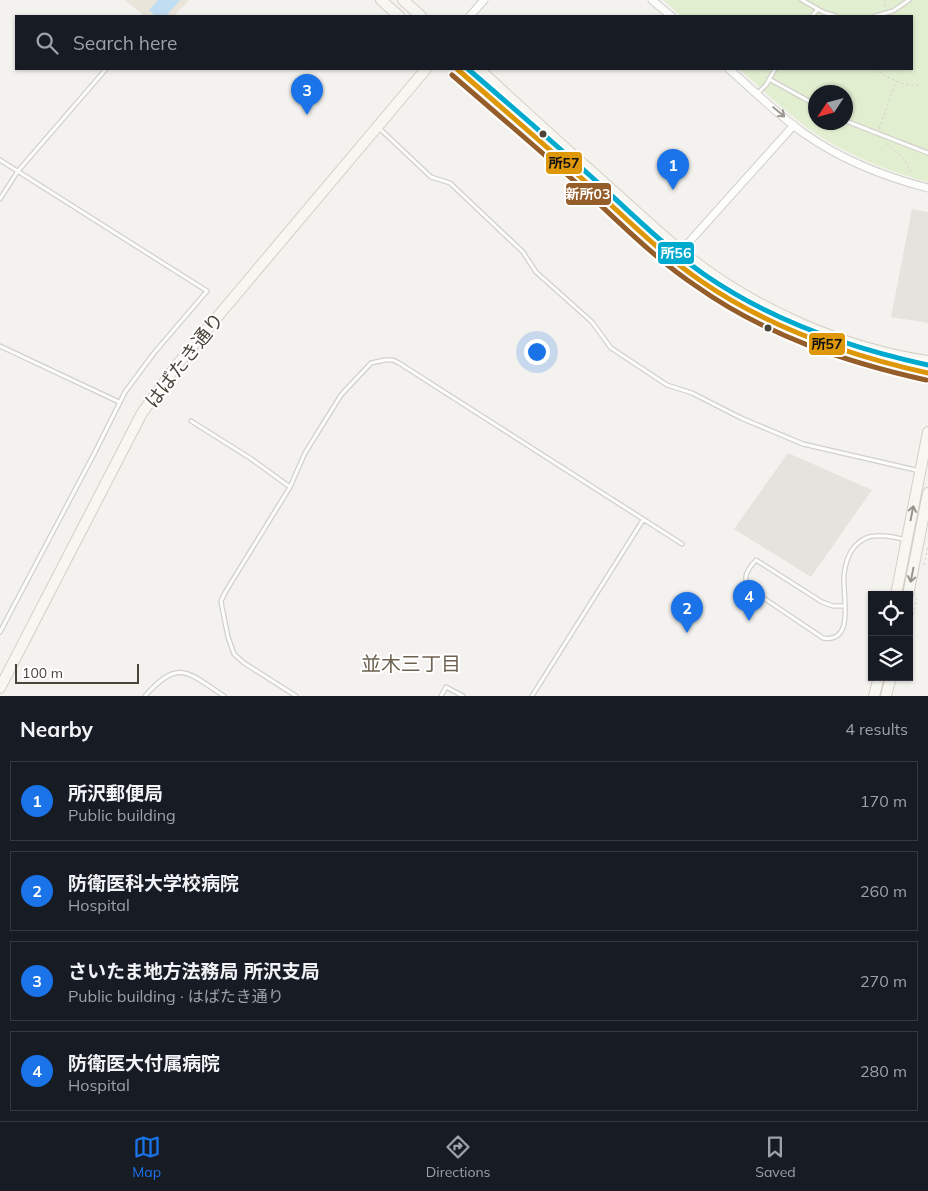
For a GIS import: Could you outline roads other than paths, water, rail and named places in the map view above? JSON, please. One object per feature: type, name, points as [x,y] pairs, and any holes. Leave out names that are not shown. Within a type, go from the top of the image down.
[{"type":"street","points":[[382,0],[398,15]]},
{"type":"street","points":[[403,0],[420,15]]},
{"type":"street","points":[[471,15],[484,0]]},
{"type":"street","points":[[652,0],[670,15]]},
{"type":"street","name":"はばたき通り","points":[[0,688],[151,399],[176,366],[425,70]]},
{"type":"street","points":[[459,70],[664,252],[696,277],[730,299],[792,331],[826,345],[870,360],[928,373]]},
{"type":"street","points":[[479,70],[681,251],[730,286],[794,320],[836,337],[874,350],[928,361]]},
{"type":"street","points":[[730,70],[794,125],[819,142],[878,173],[928,188]]},
{"type":"street","points":[[675,260],[794,125]]},
{"type":"street","points":[[897,591],[928,432]]},
{"type":"street","points":[[909,591],[928,493]]},
{"type":"street","points":[[874,696],[878,681]]},
{"type":"street","points":[[886,696],[890,681]]},
{"type":"lane","points":[[802,0],[817,10],[833,15]]},
{"type":"lane","points":[[878,15],[892,10],[909,0]]},
{"type":"lane","points":[[813,15],[817,10]]},
{"type":"lane","points":[[0,199],[18,171],[105,70]]},
{"type":"lane","points":[[757,94],[770,79],[774,70]]},
{"type":"lane","points":[[770,79],[808,100]]},
{"type":"lane","points":[[853,124],[928,153]]},
{"type":"lane","points":[[378,128],[431,177],[450,183],[497,227],[523,252],[536,272],[592,322],[611,348],[667,385],[692,393],[741,418],[803,444],[920,471]]},
{"type":"lane","points":[[0,160],[207,290],[124,392],[94,454],[0,632]]},
{"type":"lane","points":[[0,346],[119,402]]},
{"type":"lane","points":[[296,696],[238,658],[231,648],[221,601],[290,486],[304,453],[341,395],[367,366],[376,361],[385,360],[399,363],[682,544]]},
{"type":"lane","points":[[190,421],[250,458],[290,486]]},
{"type":"lane","points":[[532,696],[643,520]]},
{"type":"lane","points":[[845,606],[833,606],[822,602],[756,560],[745,575],[747,586],[750,589],[823,638],[830,639],[836,637],[844,625],[845,606],[843,581],[849,556],[855,547],[863,540],[874,536],[888,536],[918,543]]},
{"type":"lane","points":[[145,696],[163,678],[181,671],[190,674],[224,696]]},
{"type":"lane","points":[[441,696],[446,688],[463,696]]},
{"type":"water","points":[[158,0],[180,0],[167,15],[154,15],[149,10]]},
{"type":"place","name":"さいたま地方法務局 所沢支局","points":[[307,115]]},
{"type":"place","name":"所沢郵便局","points":[[673,190]]},
{"type":"place","name":"防衛医大付属病院","points":[[749,621]]},
{"type":"place","name":"防衛医科大学校病院","points":[[687,633]]},
{"type":"district","name":"並木三丁目","points":[[411,664]]}]
